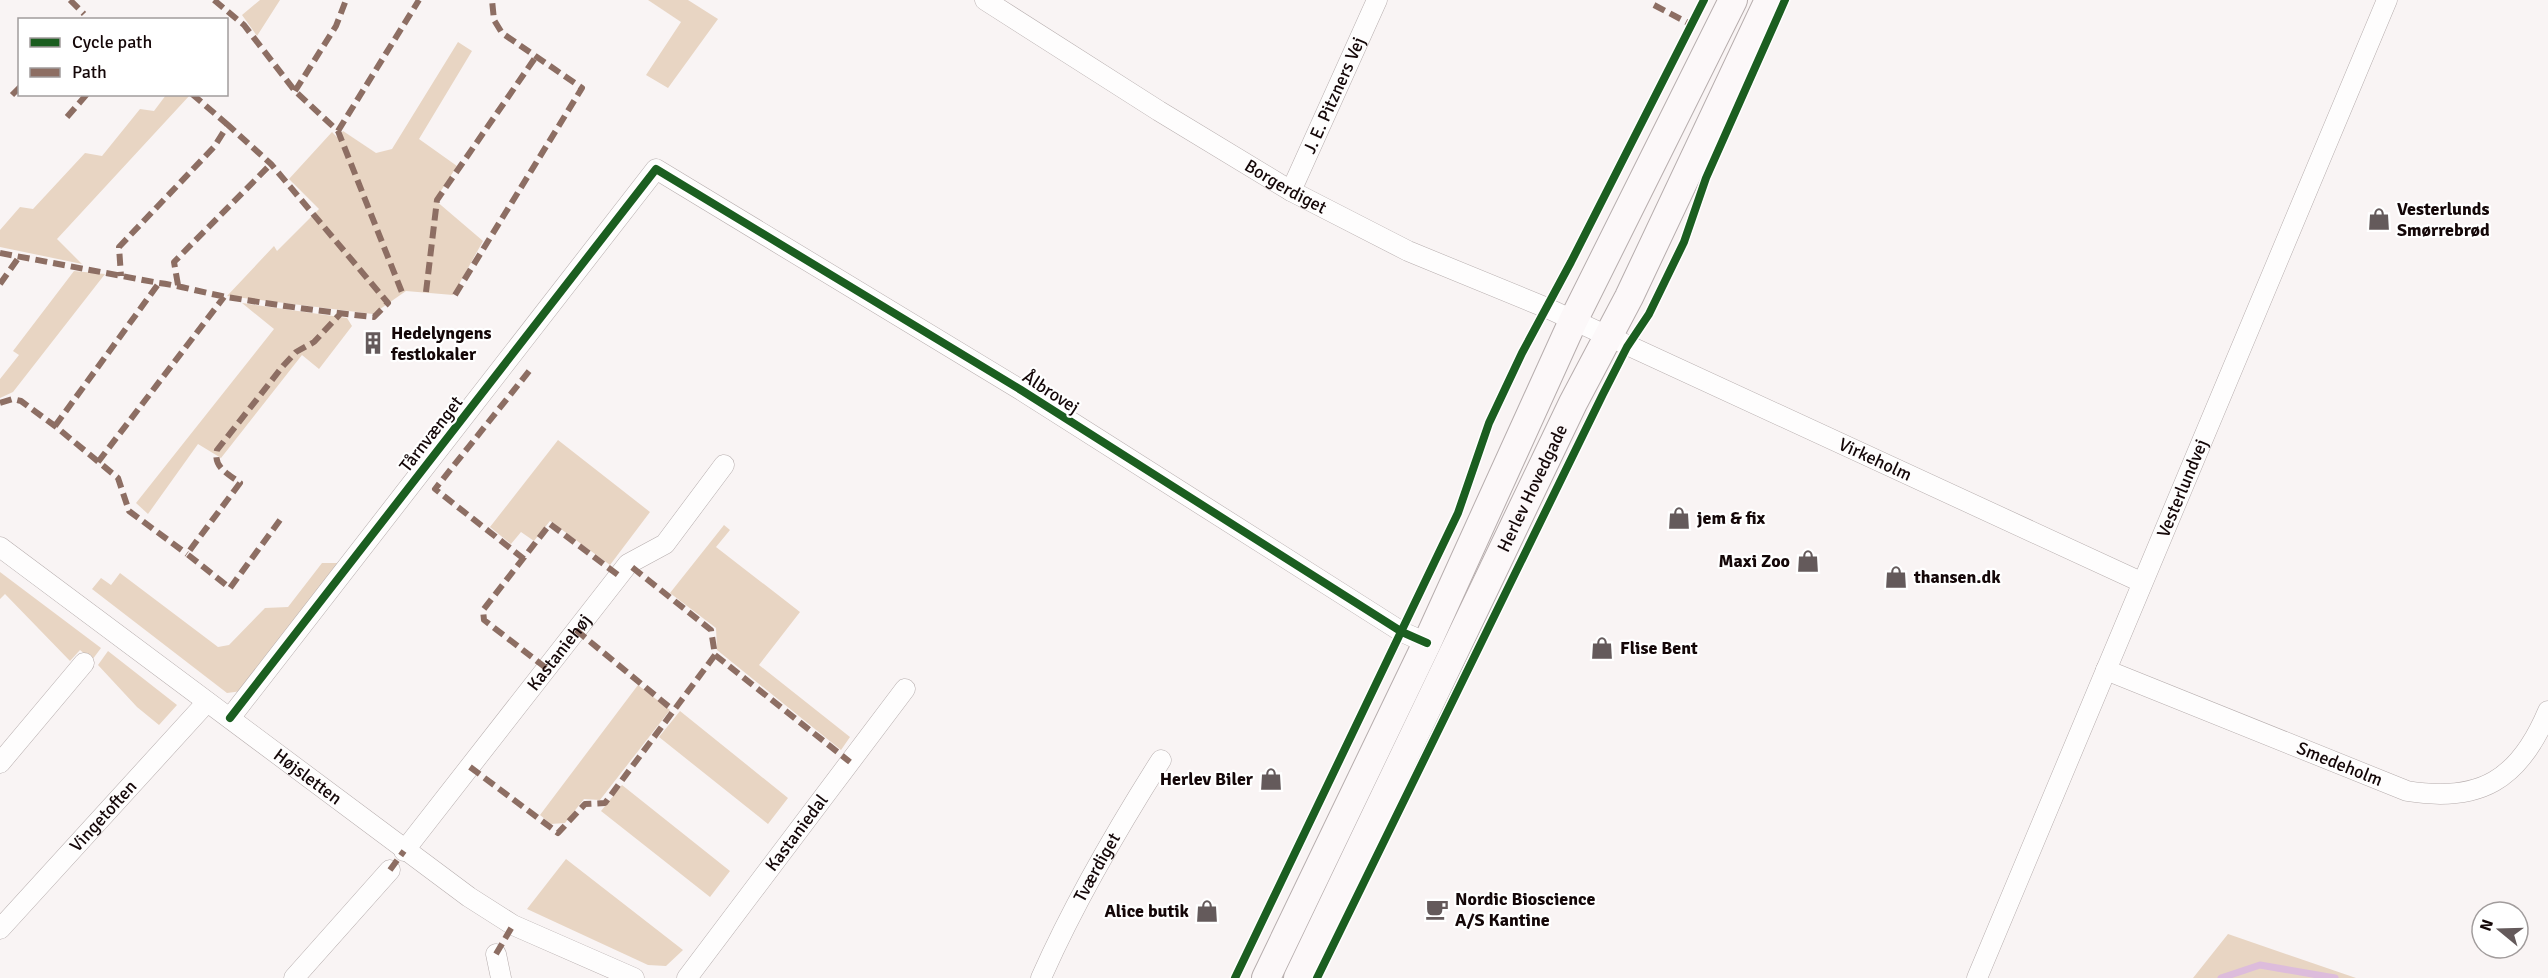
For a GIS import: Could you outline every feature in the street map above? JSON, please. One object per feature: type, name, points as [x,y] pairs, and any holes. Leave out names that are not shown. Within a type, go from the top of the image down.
[{"type":"main road","name":"Herlev Hovedgade","points":[[1266,978],[1426,643],[1573,321],[1734,0]]},
{"type":"main road","name":"Herlev Hovedgade","points":[[1299,978],[1607,337],[1629,297],[1769,0]]},
{"type":"street","name":"Borgerdiget","points":[[985,0],[1159,111],[1292,191],[1408,251],[1607,337]]},
{"type":"street","name":"J. E. Pitzners Vej","points":[[1292,191],[1377,0]]},
{"type":"street","name":"Vesterlundvej","points":[[1977,978],[2141,582],[2387,0]]},
{"type":"street","name":"Ålbrovej","points":[[656,169],[1021,390],[1401,632],[1426,643]]},
{"type":"street","name":"Tårnvænget","points":[[230,718],[656,169]]},
{"type":"street","name":"Virkeholm","points":[[1607,337],[2141,582]]},
{"type":"street","name":"Kastaniehøj","points":[[404,851],[628,564],[665,544],[724,465]]},
{"type":"street","name":"Højsletten","points":[[0,547],[404,851],[513,925],[633,978]]},
{"type":"street","points":[[0,763],[84,663]]},
{"type":"street","name":"Smedeholm","points":[[2106,670],[2406,791],[2438,796],[2469,792],[2498,779],[2522,759],[2539,732],[2548,711]]},
{"type":"street","name":"Kastaniedal","points":[[687,978],[905,689]]},
{"type":"street","name":"Vingetoften","points":[[0,930],[207,702]]},
{"type":"street","name":"Tværdiget","points":[[1041,978],[1070,914],[1106,848],[1161,760]]},
{"type":"street","points":[[294,978],[390,870]]},
{"type":"street","points":[[496,954],[501,978]]},
{"type":"shaded area","points":[[260,0],[280,0],[257,36],[242,15]]},
{"type":"shaded area","points":[[648,0],[688,0],[718,19],[668,88],[646,75],[681,22]]},
{"type":"shaded area","points":[[458,42],[472,51],[419,139],[457,166],[435,200],[483,241],[453,295],[406,291],[373,314],[227,296],[274,246],[277,251],[319,209],[289,179],[332,132],[337,137],[343,131],[376,153],[392,149]]},
{"type":"shaded area","points":[[165,96],[189,96],[57,239],[82,264],[0,247],[0,230],[20,207],[33,209],[85,153],[102,156],[140,109],[154,111]]},
{"type":"shaded area","points":[[74,271],[105,274],[13,392],[0,398],[0,379],[19,355],[13,351]]},
{"type":"shaded area","points":[[242,303],[347,318],[352,326],[319,369],[302,355],[221,458],[198,444],[148,514],[136,503],[274,329]]},
{"type":"shaded area","points":[[558,440],[650,512],[610,565],[550,521],[534,541],[521,532],[511,544],[490,527]]},
{"type":"shaded area","points":[[724,525],[730,530],[716,547],[800,612],[759,665],[850,737],[841,750],[717,650],[716,628],[670,593]]},
{"type":"shaded area","points":[[322,563],[342,563],[242,691],[227,693],[92,589],[101,578],[111,585],[120,573],[218,647],[229,645],[265,608],[288,607]]},
{"type":"shaded area","points":[[0,572],[101,648],[92,660],[80,650],[70,661],[5,594],[0,599]]},
{"type":"shaded area","points":[[108,651],[177,705],[159,725],[137,707],[98,665]]},
{"type":"shaded area","points":[[638,685],[670,710],[600,800],[584,799],[565,823],[551,824],[540,815]]},
{"type":"shaded area","points":[[680,711],[788,798],[768,824],[659,737]]},
{"type":"shaded area","points":[[622,785],[730,871],[710,897],[601,811]]},
{"type":"shaded area","points":[[566,859],[683,950],[666,966],[648,965],[527,909]]},
{"type":"shaded area","points":[[2228,934],[2356,978],[2193,978]]},
{"type":"waterway","points":[[2221,978],[2260,965],[2335,978]]},
{"type":"marked path","points":[[70,0],[84,14]]},
{"type":"marked path","points":[[214,0],[244,25],[295,91],[338,131],[403,295]]},
{"type":"marked path","points":[[295,91],[336,26],[346,0]]},
{"type":"marked path","points":[[338,131],[419,0]]},
{"type":"marked path","points":[[455,295],[582,88],[502,33],[494,20],[492,0]]},
{"type":"marked path","points":[[1654,5],[1692,25]]},
{"type":"marked path","points":[[426,292],[437,200],[535,58]]},
{"type":"marked path","points":[[12,95],[18,89]]},
{"type":"marked path","points":[[67,117],[85,96]]},
{"type":"marked path","points":[[194,96],[228,125]]},
{"type":"marked path","points":[[0,253],[227,297],[319,311],[374,317],[388,303],[271,164],[228,125],[214,147],[119,247],[121,276]]},
{"type":"marked path","points":[[178,285],[174,262],[271,164]]},
{"type":"marked path","points":[[0,284],[19,257]]},
{"type":"marked path","points":[[55,426],[159,283]]},
{"type":"marked path","points":[[98,462],[224,297]]},
{"type":"marked path","points":[[280,520],[230,588],[187,554],[240,483],[219,465],[217,450],[283,366],[296,352],[314,342],[341,313]]},
{"type":"marked path","points":[[524,559],[435,489],[530,370]]},
{"type":"marked path","points":[[0,403],[13,399],[21,401],[55,426],[118,478],[129,511],[187,554]]},
{"type":"marked path","points":[[546,668],[484,620],[483,610],[550,524],[618,575]]},
{"type":"marked path","points":[[470,767],[558,833],[585,804],[605,803],[715,655],[711,630],[628,564]]},
{"type":"marked path","points":[[576,630],[673,710]]},
{"type":"marked path","points":[[715,655],[850,762]]},
{"type":"marked path","points":[[390,870],[404,851]]},
{"type":"marked path","points":[[496,954],[513,925]]},
{"type":"cycle path","points":[[1235,978],[1458,513],[1489,423],[1522,353],[1571,262],[1704,0]]},
{"type":"cycle path","points":[[1317,978],[1603,394],[1627,347],[1649,314],[1684,242],[1706,178],[1785,0]]},
{"type":"cycle path","points":[[230,718],[656,169],[1021,390],[1402,632],[1427,643]]},
{"type":"place","name":"Vesterlunds Smørrebrød","points":[[2379,219]]},
{"type":"place","name":"Hedelyngens festlokaler","points":[[373,343]]},
{"type":"place","name":"jem & fix","points":[[1679,518]]},
{"type":"place","name":"Maxi Zoo","points":[[1808,561]]},
{"type":"place","name":"thansen.dk","points":[[1896,577]]},
{"type":"place","name":"Flise Bent","points":[[1602,648]]},
{"type":"place","name":"Herlev Biler","points":[[1271,779]]},
{"type":"place","name":"Nordic Bioscience A/S Kantine","points":[[1437,909]]},
{"type":"place","name":"Alice butik","points":[[1207,911]]}]
